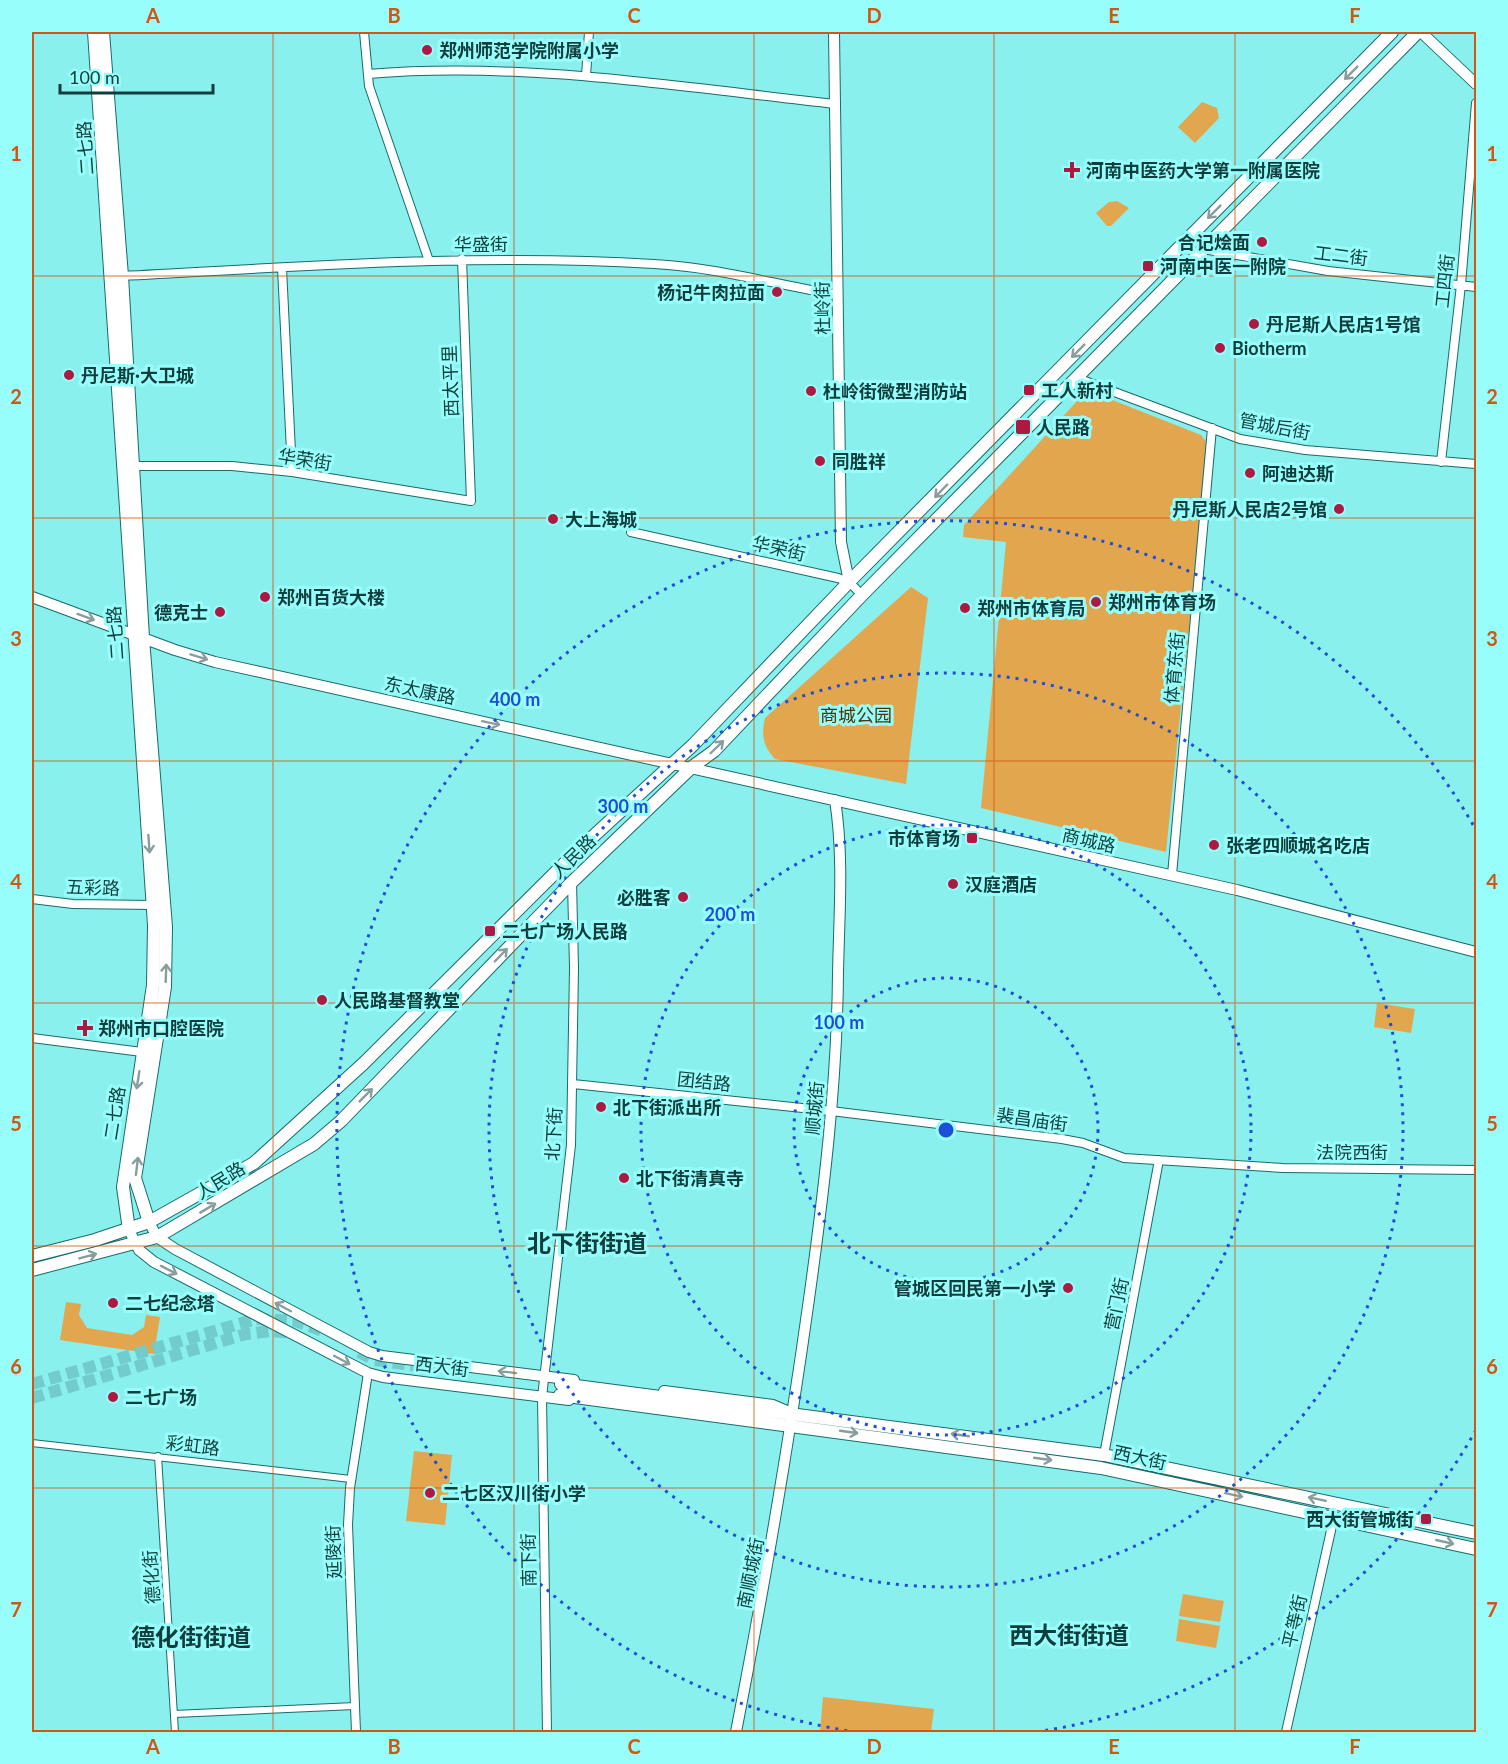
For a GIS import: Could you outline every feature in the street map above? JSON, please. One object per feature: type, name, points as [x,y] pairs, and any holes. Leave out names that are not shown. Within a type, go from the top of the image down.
[{"type":"main road","name":"二七路","points":[[94,32],[138,636],[154,906],[153,985],[123,1187],[129,1230]]},
{"type":"main road","name":"二七路","points":[[103,32],[122,276],[133,466],[138,636],[166,953],[165,987],[135,1178],[149,1222]]},
{"type":"main road","name":"人民路","points":[[32,1256],[129,1230],[149,1222],[255,1163],[364,1063],[575,853],[693,745],[849,582],[1392,32]]},
{"type":"main road","name":"人民路","points":[[32,1270],[157,1237],[314,1144],[367,1094],[572,882],[692,767],[714,751],[862,595],[1419,32]]},
{"type":"main road","name":"西大街","points":[[560,1389],[792,1419],[1104,1455],[1476,1533]]},
{"type":"main road","name":"西大街","points":[[792,1419],[1101,1468],[1476,1549]]},
{"type":"street","points":[[364,32],[368,74],[429,261]]},
{"type":"street","points":[[586,76],[589,32]]},
{"type":"street","name":"杜岭街","points":[[834,32],[841,542],[849,582]]},
{"type":"street","points":[[1419,32],[1476,84]]},
{"type":"street","points":[[368,74],[462,69],[586,76],[835,104]]},
{"type":"street","name":"工四街","points":[[1441,462],[1461,285],[1476,103]]},
{"type":"street","name":"工二街","points":[[1203,249],[1328,271],[1476,286]]},
{"type":"street","name":"华盛街","points":[[122,276],[462,259],[694,267],[838,295]]},
{"type":"street","name":"西太平里","points":[[462,259],[471,501]]},
{"type":"street","points":[[282,268],[292,472]]},
{"type":"street","name":"管城后街","points":[[1077,378],[1240,439],[1285,447],[1476,464]]},
{"type":"street","name":"体育东街","points":[[1172,875],[1212,428]]},
{"type":"street","name":"华荣街","points":[[133,466],[232,466],[292,472],[471,501]]},
{"type":"street","name":"华荣街","points":[[631,532],[849,582]]},
{"type":"street","points":[[849,582],[862,595]]},
{"type":"street","name":"东太康路","points":[[32,597],[215,662],[692,767]]},
{"type":"street","name":"商城路","points":[[692,767],[1172,875],[1476,952]]},
{"type":"street","name":"顺城街","points":[[792,1419],[818,1236],[831,1111],[837,1011],[841,867],[841,836],[835,800]]},
{"type":"street","name":"北下街","points":[[543,1386],[571,1145],[572,882]]},
{"type":"street","name":"五彩路","points":[[32,899],[73,904],[154,906]]},
{"type":"street","points":[[32,1038],[142,1052]]},
{"type":"street","name":"团结路","points":[[573,1084],[831,1111]]},
{"type":"street","name":"裴昌庙街","points":[[831,1111],[1062,1139],[1083,1143],[1124,1158],[1227,1165]]},
{"type":"street","name":"营门街","points":[[1104,1455],[1160,1160]]},
{"type":"street","name":"法院西街","points":[[1227,1165],[1325,1169],[1476,1170]]},
{"type":"street","name":"西大街","points":[[149,1222],[157,1237],[175,1249],[369,1352],[382,1356],[771,1427],[792,1419]]},
{"type":"street","name":"西大街","points":[[129,1230],[135,1244],[154,1262],[368,1373],[383,1377],[543,1386],[773,1405],[792,1419]]},
{"type":"street","name":"延陵街","points":[[356,1732],[348,1525],[351,1479],[368,1373]]},
{"type":"street","name":"南下街","points":[[543,1386],[548,1732]]},
{"type":"street","name":"南顺城街","points":[[736,1732],[774,1532],[792,1419]]},
{"type":"street","name":"彩虹路","points":[[32,1443],[351,1479]]},
{"type":"street","name":"德化街","points":[[158,1456],[175,1732]]},
{"type":"street","name":"平等街","points":[[1286,1732],[1334,1517]]},
{"type":"street","points":[[174,1714],[355,1706]]},
{"type":"green space","points":[[1202,102],[1217,108],[1219,118],[1195,143],[1178,127]]},
{"type":"green space","points":[[1117,201],[1129,208],[1111,226],[1107,226],[1096,213],[1109,202]]},
{"type":"green space","name":"郑州市体育场","points":[[1087,390],[1201,435],[1208,444],[1166,852],[981,808],[1006,542],[963,537],[964,525]]},
{"type":"green space","name":"商城公园","points":[[911,587],[928,598],[906,784],[775,759],[764,740],[765,718]]},
{"type":"green space","points":[[1377,1003],[1415,1009],[1411,1033],[1374,1027]]},
{"type":"green space","points":[[66,1302],[81,1304],[79,1315],[87,1328],[132,1335],[144,1327],[146,1315],[160,1317],[154,1354],[60,1340]]},
{"type":"green space","points":[[414,1451],[452,1455],[445,1525],[406,1521]]},
{"type":"green space","points":[[1183,1594],[1224,1601],[1220,1622],[1179,1616]]},
{"type":"green space","points":[[1179,1619],[1220,1626],[1216,1648],[1176,1641]]},
{"type":"green space","points":[[823,1697],[934,1709],[931,1732],[820,1732]]},
{"type":"tunnel","points":[[32,1384],[256,1319],[296,1321],[323,1331]]},
{"type":"tunnel","points":[[32,1398],[246,1334],[271,1331],[290,1333]]},
{"type":"tunnel","points":[[359,1352],[375,1360],[426,1367]]},
{"type":"place","name":"郑州师范学院附属小学","points":[[427,50]]},
{"type":"place","name":"河南中医药大学第一附属医院","points":[[1072,170]]},
{"type":"place","name":"合记烩面","points":[[1262,242]]},
{"type":"place","name":"河南中医一附院","points":[[1148,266]]},
{"type":"place","name":"杨记牛肉拉面","points":[[777,292]]},
{"type":"place","name":"丹尼斯人民店1号馆","points":[[1254,324]]},
{"type":"place","name":"Biotherm","points":[[1220,348]]},
{"type":"place","name":"丹尼斯·大卫城","points":[[69,375]]},
{"type":"place","name":"工人新村","points":[[1029,390]]},
{"type":"place","name":"杜岭街微型消防站","points":[[811,391]]},
{"type":"place","name":"人民路","points":[[1023,427]]},
{"type":"place","name":"同胜祥","points":[[820,461]]},
{"type":"place","name":"阿迪达斯","points":[[1250,473]]},
{"type":"place","name":"丹尼斯人民店2号馆","points":[[1339,509]]},
{"type":"place","name":"大上海城","points":[[553,519]]},
{"type":"place","name":"郑州百货大楼","points":[[265,597]]},
{"type":"place","name":"郑州市体育场","points":[[1096,602]]},
{"type":"place","name":"郑州市体育局","points":[[965,608]]},
{"type":"place","name":"德克士","points":[[220,612]]},
{"type":"place","name":"市体育场","points":[[972,838]]},
{"type":"place","name":"张老四顺城名吃店","points":[[1214,845]]},
{"type":"place","name":"汉庭酒店","points":[[953,884]]},
{"type":"place","name":"必胜客","points":[[683,897]]},
{"type":"place","name":"二七广场人民路","points":[[490,931]]},
{"type":"place","name":"人民路基督教堂","points":[[322,1000]]},
{"type":"place","name":"郑州市口腔医院","points":[[85,1028]]},
{"type":"place","name":"北下街派出所","points":[[601,1107]]},
{"type":"place","name":"北下街清真寺","points":[[624,1178]]},
{"type":"place","name":"管城区回民第一小学","points":[[1068,1288]]},
{"type":"place","name":"二七纪念塔","points":[[113,1303]]},
{"type":"place","name":"二七广场","points":[[113,1397]]},
{"type":"place","name":"二七区汉川街小学","points":[[430,1493]]},
{"type":"place","name":"西大街管城街","points":[[1426,1519]]},
{"type":"district","name":"北下街街道","points":[[587,1242]]},
{"type":"district","name":"西大街街道","points":[[1069,1634]]},
{"type":"district","name":"德化街街道","points":[[191,1636]]}]
